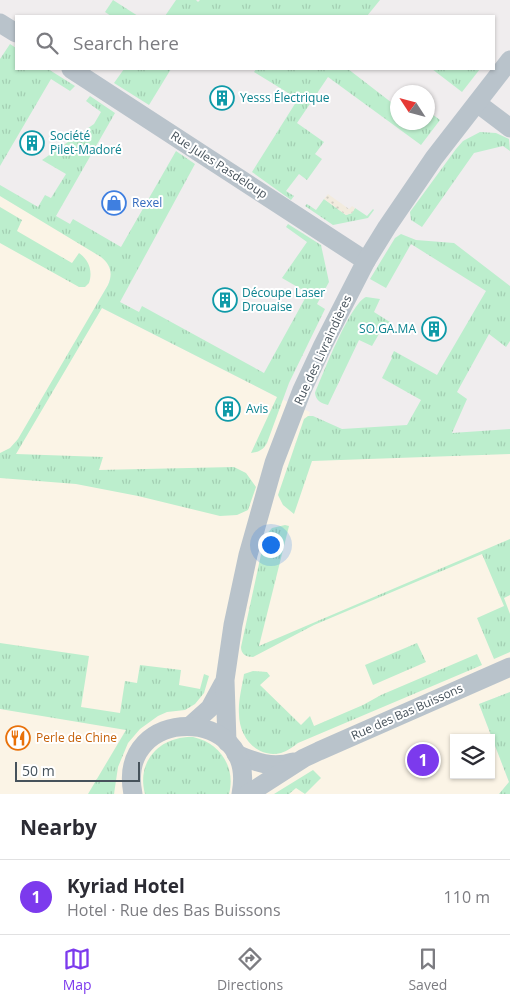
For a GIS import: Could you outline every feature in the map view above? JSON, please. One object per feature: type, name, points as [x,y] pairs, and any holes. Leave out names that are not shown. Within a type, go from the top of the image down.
[{"type":"street","points":[[0,23],[15,32]]},
{"type":"street","name":"Rue des Livraindières","points":[[225,680],[233,625],[248,555],[274,464],[314,363],[366,261],[413,188],[510,60]]},
{"type":"street","name":"Rue Jules Pasdeloup","points":[[73,70],[366,261]]},
{"type":"street","points":[[477,103],[510,128]]},
{"type":"street","name":"Rue des Bas Buissons","points":[[191,725],[210,730],[231,748],[254,762],[272,766],[288,764],[510,667]]},
{"type":"street","points":[[130,790],[134,765],[142,748],[148,741],[155,735],[172,727],[191,725],[210,708],[225,680]]},
{"type":"street","points":[[225,680],[231,748],[241,769],[241,794]]},
{"type":"street","name":"Rue des Bas Buissons","points":[[248,794],[304,758]]},
{"type":"shaded area","points":[[0,196],[107,261],[110,266],[111,275],[108,285],[96,305],[310,412],[301,446],[510,435],[510,692],[479,704],[491,734],[450,734],[450,779],[495,779],[495,746],[509,782],[499,794],[0,794]]},
{"type":"green space","points":[[113,0],[136,15],[110,15],[105,12]]},
{"type":"green space","points":[[176,0],[196,0],[198,2],[200,0],[380,0],[368,15],[166,15]]},
{"type":"green space","points":[[10,44],[15,47],[15,70],[50,70],[75,86],[70,91],[51,79],[0,166],[0,59]]},
{"type":"green space","points":[[123,70],[170,70],[149,105],[114,83]]},
{"type":"green space","points":[[255,70],[349,70],[390,101],[390,122],[328,77],[297,123],[324,142],[315,154],[322,159],[307,180],[299,174],[286,191],[294,196],[291,200],[252,172],[298,99],[254,72]]},
{"type":"green space","points":[[433,70],[479,70],[462,92]]},
{"type":"green space","points":[[90,96],[115,113],[56,216],[70,224],[73,219],[121,247],[176,151],[195,164],[120,302],[139,312],[142,306],[264,373],[308,293],[282,278],[307,242],[286,227],[288,224],[321,245],[329,282],[317,304],[325,309],[289,383],[267,443],[259,451],[251,453],[277,397],[102,308],[16,454],[103,457],[99,470],[234,467],[246,473],[256,487],[248,510],[237,515],[220,516],[138,496],[76,484],[0,478],[0,453],[10,448],[18,439],[108,285],[111,273],[109,266],[101,257],[0,196],[0,185],[38,207],[45,195],[51,198],[66,174],[42,160],[94,124],[101,112],[86,101]]},
{"type":"green space","points":[[435,116],[440,120],[435,127]]},
{"type":"green space","points":[[400,130],[432,130],[421,145]]},
{"type":"green space","points":[[480,132],[496,133],[509,139],[510,151],[503,146],[474,153],[422,227],[411,220],[410,212],[456,149],[463,141]]},
{"type":"green space","points":[[324,199],[346,215],[352,213],[355,208],[367,216],[374,210],[368,218],[333,225],[305,206],[307,204],[316,210]]},
{"type":"green space","points":[[0,207],[22,220],[17,231],[72,263],[79,253],[88,262],[90,270],[89,283],[85,287],[79,287],[0,243]]},
{"type":"green space","points":[[401,234],[416,240],[454,243],[510,286],[510,341],[506,347],[489,334],[457,392],[467,399],[452,433],[510,429],[510,454],[312,461],[294,514],[283,505],[278,495],[304,419],[308,416],[313,416],[342,429],[407,425],[421,400],[382,378],[394,351],[437,375],[486,291],[411,244],[386,288],[370,279],[395,238]]},
{"type":"green space","points":[[366,297],[380,299],[374,312],[393,324],[383,327],[372,346],[359,340],[328,405],[318,400],[315,393],[345,325],[352,312]]},
{"type":"green space","points":[[289,526],[259,646],[510,539],[510,595],[504,598],[510,614],[510,652],[494,659],[477,618],[504,606],[482,554],[314,625],[253,657],[246,656],[242,652],[241,647],[265,536],[272,528]]},
{"type":"green space","points":[[0,643],[89,656],[81,707],[120,713],[125,681],[137,683],[140,665],[181,670],[179,685],[200,689],[204,674],[209,676],[204,693],[195,704],[185,710],[167,712],[158,716],[140,729],[128,743],[118,767],[114,794],[88,794],[126,730],[0,709]]},
{"type":"green space","points":[[417,643],[426,662],[373,685],[365,665]]},
{"type":"green space","points":[[477,654],[482,665],[298,743],[281,753],[264,753],[257,749],[246,738],[242,730],[239,709],[244,674],[253,671],[267,672],[270,676],[260,685],[301,725],[310,716],[314,726]]},
{"type":"green space","points":[[510,692],[510,794],[499,794],[509,782],[495,746],[495,734],[491,734],[479,704]]},
{"type":"green space","points":[[193,737],[211,745],[224,758],[230,775],[229,794],[145,794],[144,771],[153,753],[170,741]]},
{"type":"green space","points":[[313,770],[321,778],[305,794],[296,788],[289,794],[274,794]]},
{"type":"sand","points":[[328,194],[349,209],[352,206],[355,208],[352,213],[346,215],[324,199]]},
{"type":"place","name":"Yesss Électrique","points":[[222,98]]},
{"type":"place","name":"Société Pilet-Madoré","points":[[32,143]]},
{"type":"place","name":"Rexel","points":[[114,203]]},
{"type":"place","name":"Découpe Laser Drouaise","points":[[225,300]]},
{"type":"place","name":"SO.GA.MA","points":[[434,329]]},
{"type":"place","name":"Avis","points":[[228,409]]},
{"type":"place","name":"Perle de Chine","points":[[18,738]]},
{"type":"place","name":"Kyriad Hotel","points":[[423,760]]}]
